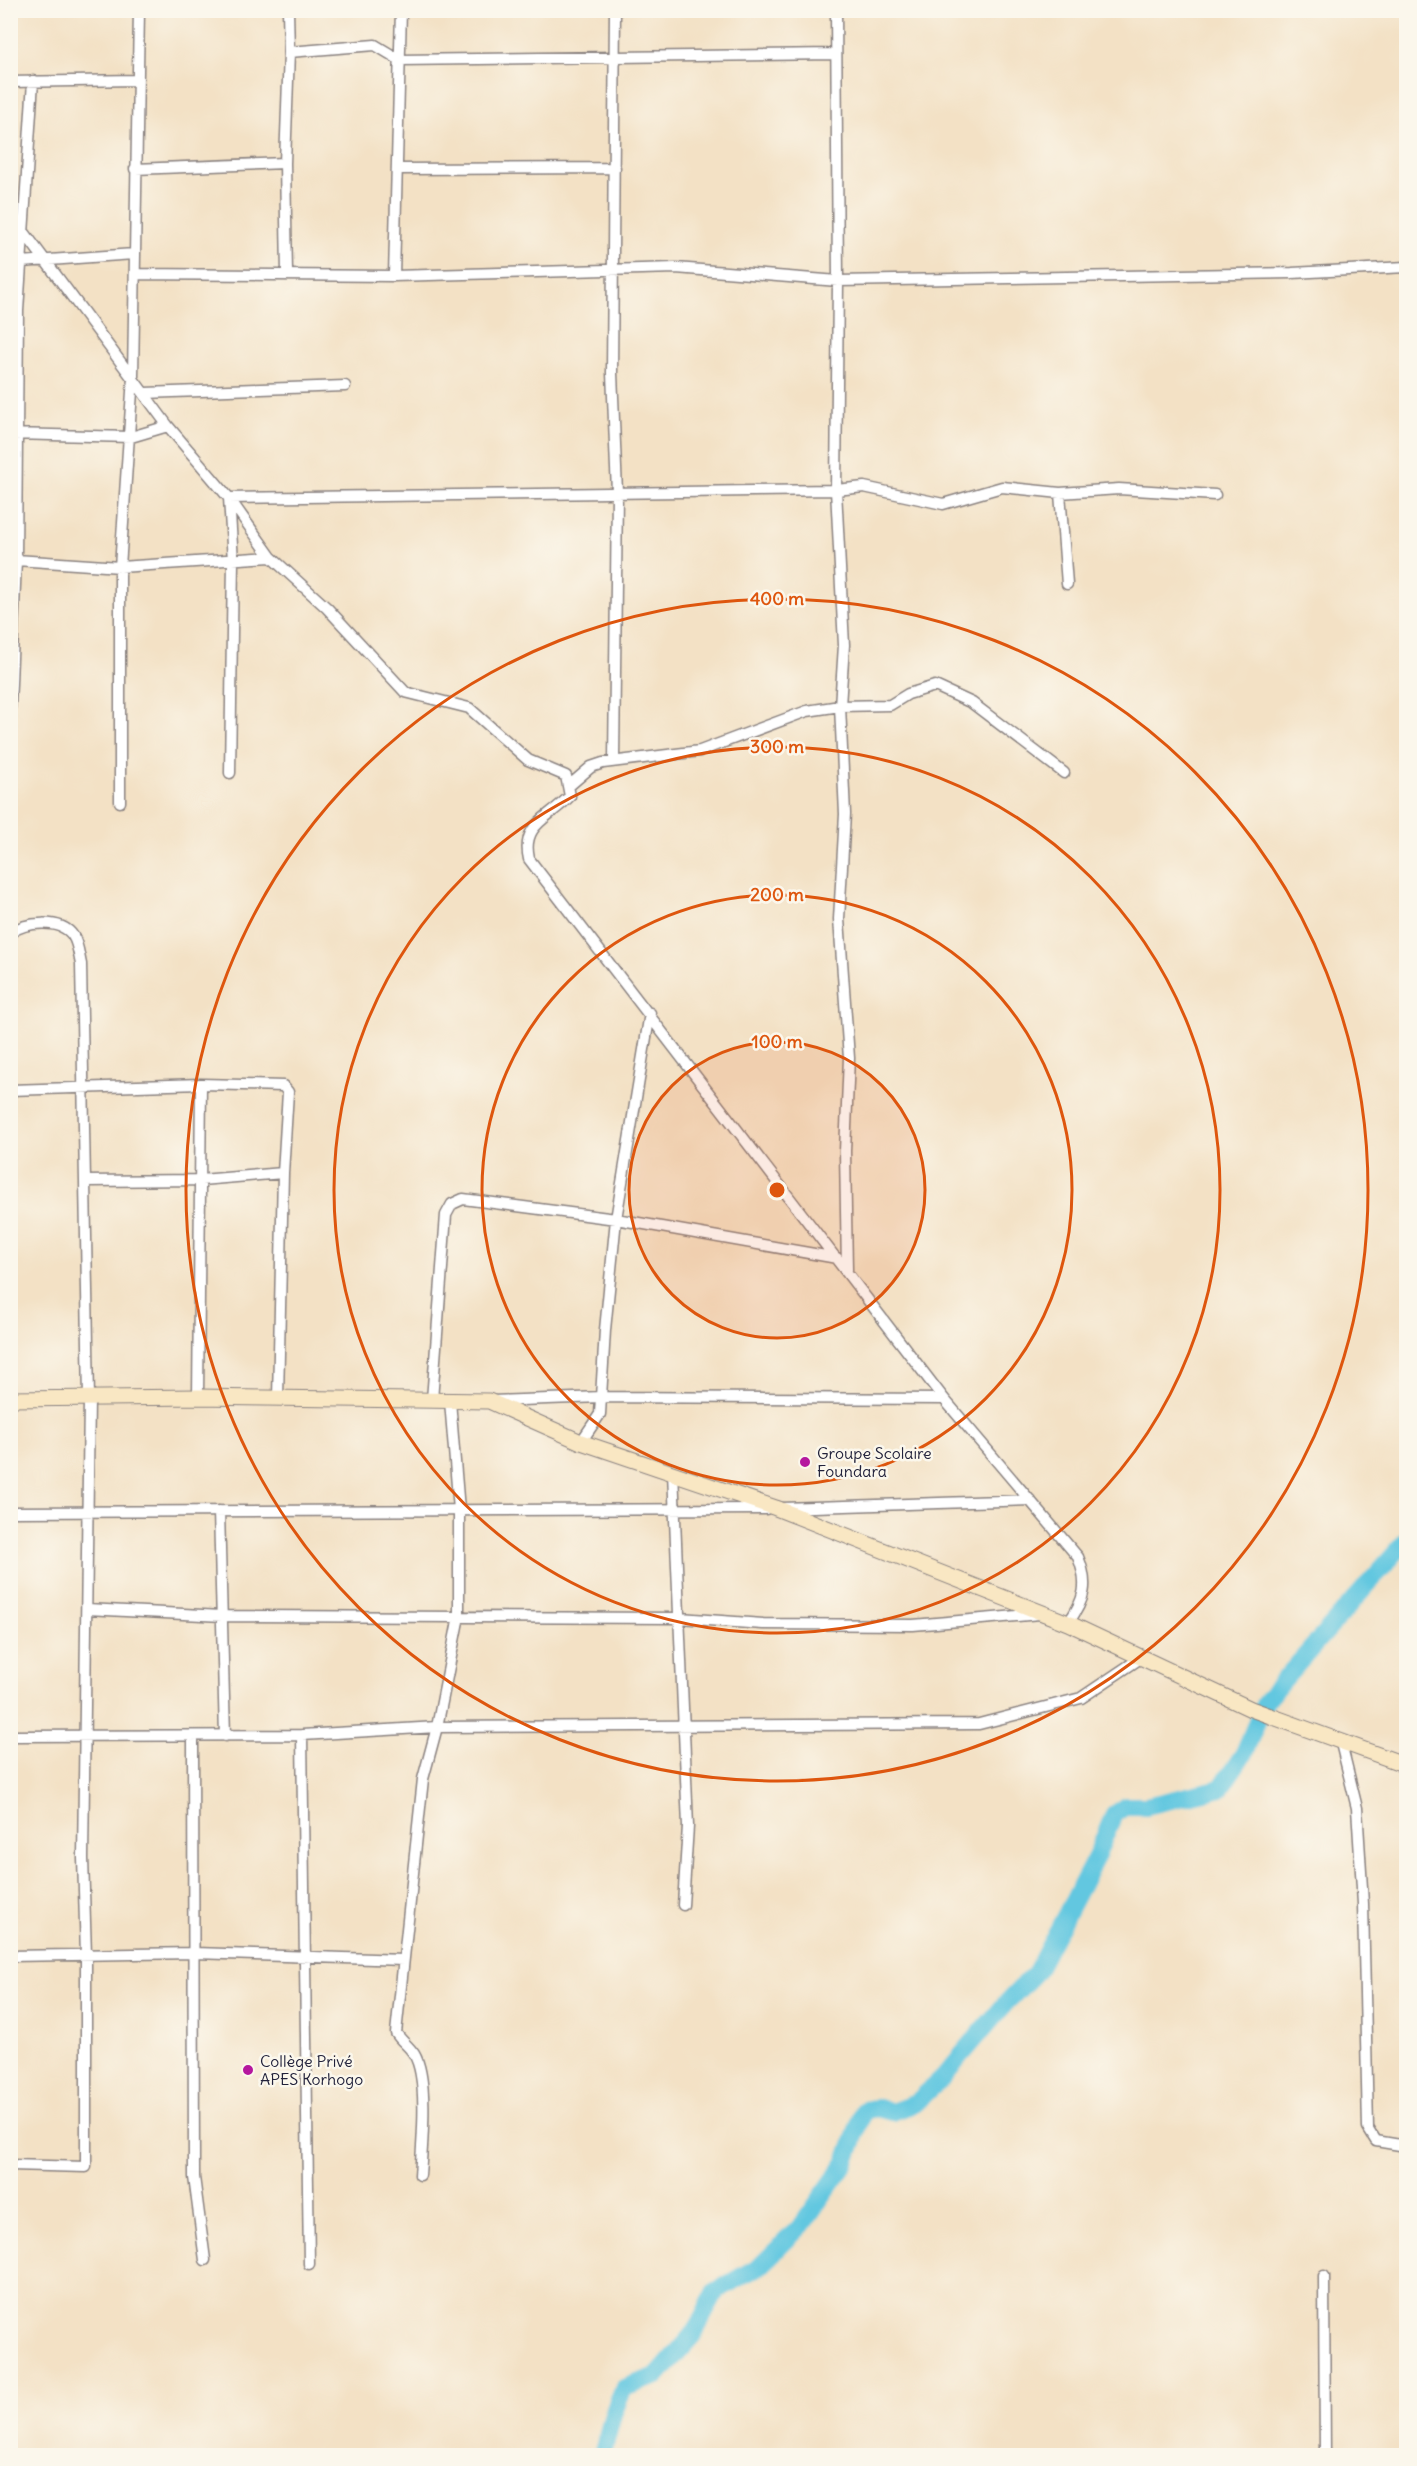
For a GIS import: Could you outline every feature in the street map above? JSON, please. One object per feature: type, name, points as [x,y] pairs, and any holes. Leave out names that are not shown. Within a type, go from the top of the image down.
[{"type":"street","points":[[120,802],[120,567],[131,437],[139,10]]},
{"type":"street","points":[[287,273],[285,163],[290,52],[288,10]]},
{"type":"street","points":[[394,276],[402,10]]},
{"type":"street","points":[[614,761],[617,492],[612,373],[617,58],[615,10]]},
{"type":"street","points":[[836,10],[838,281],[836,490],[844,645],[840,706],[845,814],[839,919],[849,1058],[845,1151],[847,1270]]},
{"type":"street","points":[[290,52],[375,45],[400,60],[835,54]]},
{"type":"street","points":[[10,82],[137,80]]},
{"type":"street","points":[[10,706],[16,560],[14,311],[21,262],[33,81]]},
{"type":"street","points":[[135,169],[285,163]]},
{"type":"street","points":[[397,169],[615,168]]},
{"type":"street","points":[[10,213],[48,261],[168,426],[229,498],[271,557],[327,608],[405,692],[469,708],[528,760],[566,776],[570,785],[570,796],[528,832],[525,843],[529,859],[650,1012],[944,1399],[1078,1557],[1084,1573],[1086,1590],[1080,1607],[1068,1623]]},
{"type":"street","points":[[21,262],[134,254]]},
{"type":"street","points":[[135,274],[287,273],[394,276],[676,268],[838,281],[1292,273],[1407,267]]},
{"type":"street","points":[[145,393],[345,386]]},
{"type":"street","points":[[14,434],[131,437],[168,426]]},
{"type":"street","points":[[229,498],[836,490],[864,487],[943,504],[1002,487],[1059,493],[1119,489],[1215,495]]},
{"type":"street","points":[[1059,493],[1067,584]]},
{"type":"street","points":[[229,498],[233,561],[230,773]]},
{"type":"street","points":[[16,560],[120,567],[271,557]]},
{"type":"street","points":[[570,785],[591,767],[614,761],[700,750],[807,711],[840,706],[890,705],[908,694],[935,686],[972,704],[1064,773]]},
{"type":"street","points":[[10,933],[16,929],[45,923],[64,928],[74,936],[81,964],[86,1087],[89,1399],[83,1858],[86,1955],[86,2167],[10,2165]]},
{"type":"street","points":[[581,1442],[600,1414],[605,1330],[616,1219],[650,1012]]},
{"type":"street","points":[[198,1397],[201,1084]]},
{"type":"street","points":[[10,1090],[201,1084],[283,1086],[288,1092],[283,1173],[278,1398]]},
{"type":"street","points":[[86,1182],[201,1180],[283,1173]]},
{"type":"street","points":[[432,1400],[446,1215],[452,1204],[463,1199],[616,1219],[837,1258]]},
{"type":"street","points":[[10,1399],[198,1397],[489,1401],[602,1396],[944,1399]]},
{"type":"street","points":[[420,2175],[423,2119],[421,2082],[414,2055],[396,2032],[423,1779],[437,1727],[459,1616],[459,1510],[450,1401]]},
{"type":"street","points":[[489,1401],[581,1442],[776,1509],[1068,1623],[1262,1713],[1407,1765]]},
{"type":"street","points":[[673,1472],[688,1826],[683,1905]]},
{"type":"street","points":[[10,1512],[776,1509],[1030,1500]]},
{"type":"street","points":[[219,1511],[225,1736]]},
{"type":"street","points":[[87,1610],[222,1616],[680,1618],[763,1624],[914,1625],[1044,1614]]},
{"type":"street","points":[[10,1736],[302,1735],[437,1727],[683,1728],[980,1724],[1081,1698],[1142,1657]]},
{"type":"street","points":[[302,1735],[309,2264]]},
{"type":"street","points":[[193,1737],[194,2176],[205,2260]]},
{"type":"street","points":[[1341,1743],[1358,1808],[1368,2128],[1376,2141],[1407,2146]]},
{"type":"street","points":[[10,1956],[195,1953],[404,1960]]},
{"type":"street","points":[[1324,2276],[1325,2456]]},
{"type":"waterway","points":[[602,2456],[613,2414],[624,2388],[657,2376],[693,2335],[716,2291],[761,2265],[802,2225],[846,2162],[864,2110],[878,2108],[892,2112],[916,2103],[943,2077],[1005,2004],[1036,1972],[1096,1857],[1114,1814],[1126,1806],[1146,1806],[1221,1788],[1244,1753],[1266,1700],[1406,1541]]},
{"type":"waterway","points":[[593,2456],[603,2451]]},
{"type":"place","name":"Groupe Scolaire Foundara","points":[[805,1462]]},
{"type":"place","name":"Collège Privé APES Korhogo","points":[[248,2070]]}]
